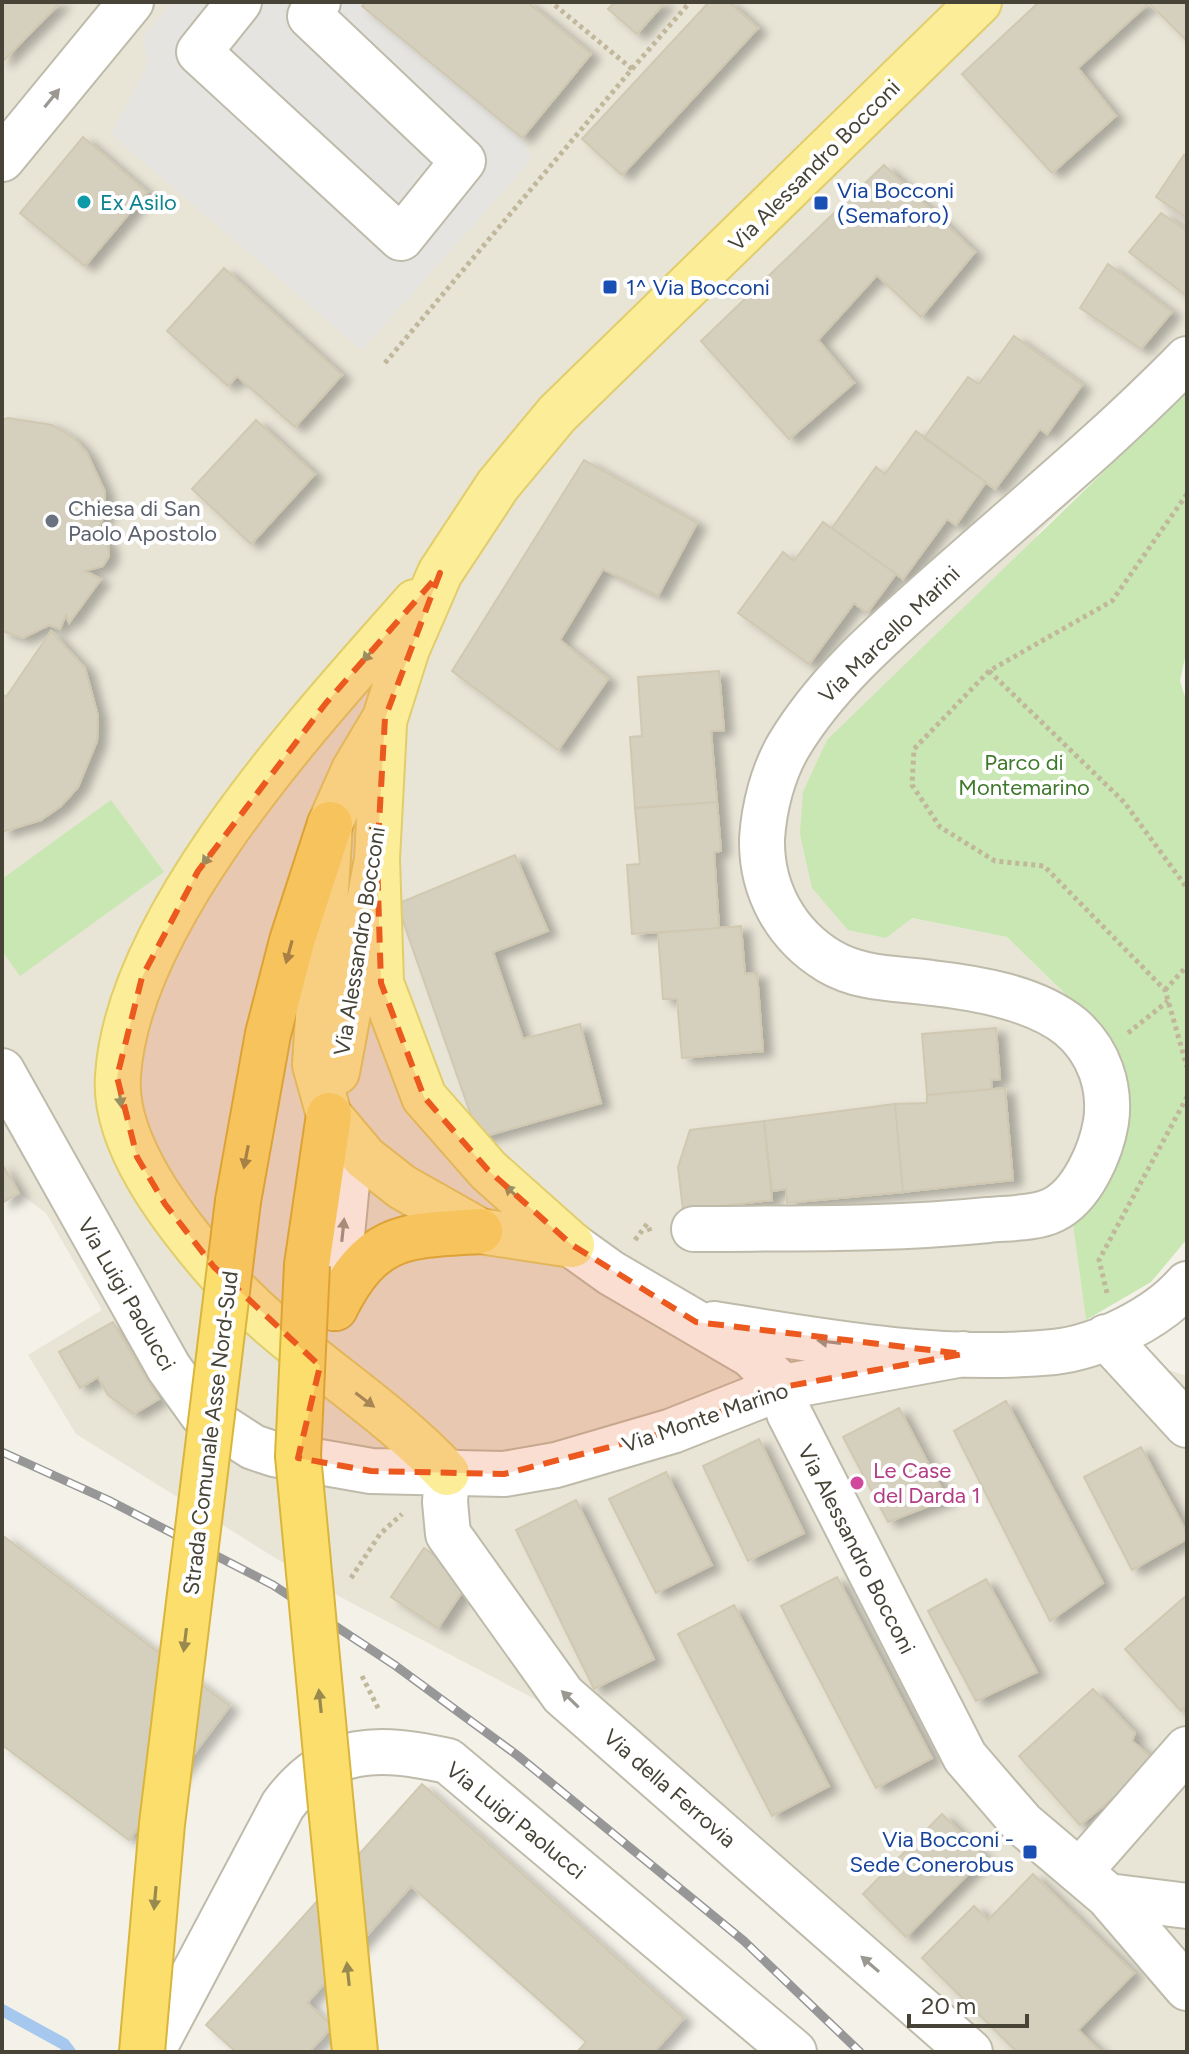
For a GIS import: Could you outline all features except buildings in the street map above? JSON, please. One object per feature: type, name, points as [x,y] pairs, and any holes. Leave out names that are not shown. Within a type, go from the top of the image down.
[{"type":"highway","name":"Strada Comunale Asse Nord-Sud","points":[[142,2052],[162,1824],[238,1201],[268,1034],[292,941],[330,824]]},
{"type":"highway","points":[[329,1115],[307,1265],[298,1456],[355,2052]]},
{"type":"highway","points":[[298,1456],[335,1308],[352,1274],[387,1244],[413,1235],[480,1231]]},
{"type":"main road","name":"Via Alessandro Bocconi","points":[[330,824],[354,770],[385,718],[407,649],[440,573],[498,485],[557,414],[979,2]]},
{"type":"main road","points":[[440,573],[326,703],[198,871],[142,977],[117,1077],[122,1112],[137,1157],[165,1204],[214,1267],[281,1336],[414,1438],[447,1473]]},
{"type":"main road","name":"Via Alessandro Bocconi","points":[[329,1115],[377,859],[385,718]]},
{"type":"main road","points":[[330,824],[315,1065],[329,1115],[365,1158],[402,1187],[480,1231],[572,1245]]},
{"type":"main road","points":[[377,859],[381,983],[424,1097],[488,1170],[572,1245]]},
{"type":"street","points":[[2,159],[131,2]]},
{"type":"street","points":[[239,2],[199,52],[401,238],[463,161],[310,16],[318,2]]},
{"type":"street","name":"Via Marcello Marini","points":[[694,1229],[853,1228],[974,1221],[1053,1210],[1081,1184],[1103,1140],[1109,1099],[1097,1057],[1071,1027],[1035,1007],[979,990],[873,978],[831,962],[796,935],[778,911],[765,878],[762,839],[770,790],[787,749],[833,684],[885,633],[1187,359]]},
{"type":"street","name":"Via Luigi Paolucci","points":[[2,1071],[169,1368],[202,1414],[253,1447],[274,1454],[371,1471],[447,1473]]},
{"type":"street","points":[[329,1115],[349,1162],[335,1308]]},
{"type":"street","name":"Via Alessandro Bocconi","points":[[572,1245],[611,1273],[751,1355],[783,1387],[789,1413],[965,1757],[1022,1823],[1094,1884],[1187,1988]]},
{"type":"street","name":"Via Monte Marino","points":[[696,1322],[826,1342],[963,1354],[1057,1352],[1106,1337],[1171,1302],[1187,1284]]},
{"type":"street","points":[[1106,1337],[1178,1409]]},
{"type":"street","name":"Via Monte Marino","points":[[447,1473],[504,1474],[556,1465],[672,1431],[783,1387],[963,1354]]},
{"type":"street","name":"Via della Ferrovia","points":[[447,1473],[445,1502],[448,1534],[563,1695],[970,2052]]},
{"type":"street","points":[[1187,1749],[1094,1884],[1187,1906]]},
{"type":"street","name":"Via Luigi Paolucci","points":[[152,2052],[283,1805],[298,1784],[319,1768],[343,1756],[379,1751],[405,1752],[448,1761],[794,2052]]},
{"type":"path","points":[[551,2],[632,69]]},
{"type":"path","points":[[385,363],[690,2]]},
{"type":"path","points":[[1187,494],[1112,601],[989,671],[914,749],[912,785],[940,827],[962,841],[995,861],[1044,866],[1165,990],[1187,1067]]},
{"type":"path","points":[[989,671],[1124,802],[1187,888]]},
{"type":"path","points":[[1165,990],[1187,966]]},
{"type":"path","points":[[1097,1057],[1168,1001]]},
{"type":"path","points":[[1118,1286],[1107,1295],[1099,1260],[1187,1097]]},
{"type":"path","points":[[346,1584],[380,1534]]},
{"type":"highlighted area","points":[[440,573],[385,718],[377,859],[381,983],[424,1097],[488,1170],[572,1245],[696,1322],[963,1354],[783,1387],[672,1431],[504,1474],[371,1471],[298,1458],[320,1366],[214,1267],[165,1204],[137,1157],[117,1077],[142,977],[198,871],[326,703]]},
{"type":"shaded area","points":[[2,2],[1187,2],[1187,391],[1038,533],[885,938],[911,918],[1007,937],[1092,1020],[1124,1080],[1072,1218],[1086,1320],[1148,1363],[1187,1376],[1187,2052],[938,2052],[548,1706],[327,1590],[76,1434],[28,1355],[102,1310],[46,1213],[19,1193],[2,1164]]},
{"type":"shaded area","points":[[172,2],[365,2],[363,6],[522,138],[532,159],[362,350],[111,134],[148,65],[143,37]]},
{"type":"green space","name":"Parco di Montemarino","points":[[1187,391],[1187,649],[1180,681],[1187,703],[1187,1239],[1151,1282],[1086,1320],[1072,1218],[1117,1155],[1092,1020],[1007,937],[912,918],[886,938],[848,930],[812,888],[800,834],[803,792],[827,740]]},
{"type":"green space","points":[[111,800],[164,872],[20,976],[2,951],[2,879]]},
{"type":"waterway","points":[[2,2010],[64,2044],[70,2052]]},
{"type":"railway","points":[[2,1452],[108,1500],[273,1585],[396,1666],[517,1755],[744,1941],[860,2052]]},
{"type":"place","name":"Ex Asilo","points":[[84,202]]},
{"type":"place","name":"Via Bocconi (Semaforo)","points":[[821,203]]},
{"type":"place","name":"1^ Via Bocconi","points":[[610,287]]},
{"type":"place","name":"Chiesa di San Paolo Apostolo","points":[[52,521]]},
{"type":"place","name":"Le Case del Darda 1","points":[[857,1483]]},
{"type":"place","name":"Via Bocconi - Sede Conerobus","points":[[1030,1852]]}]
